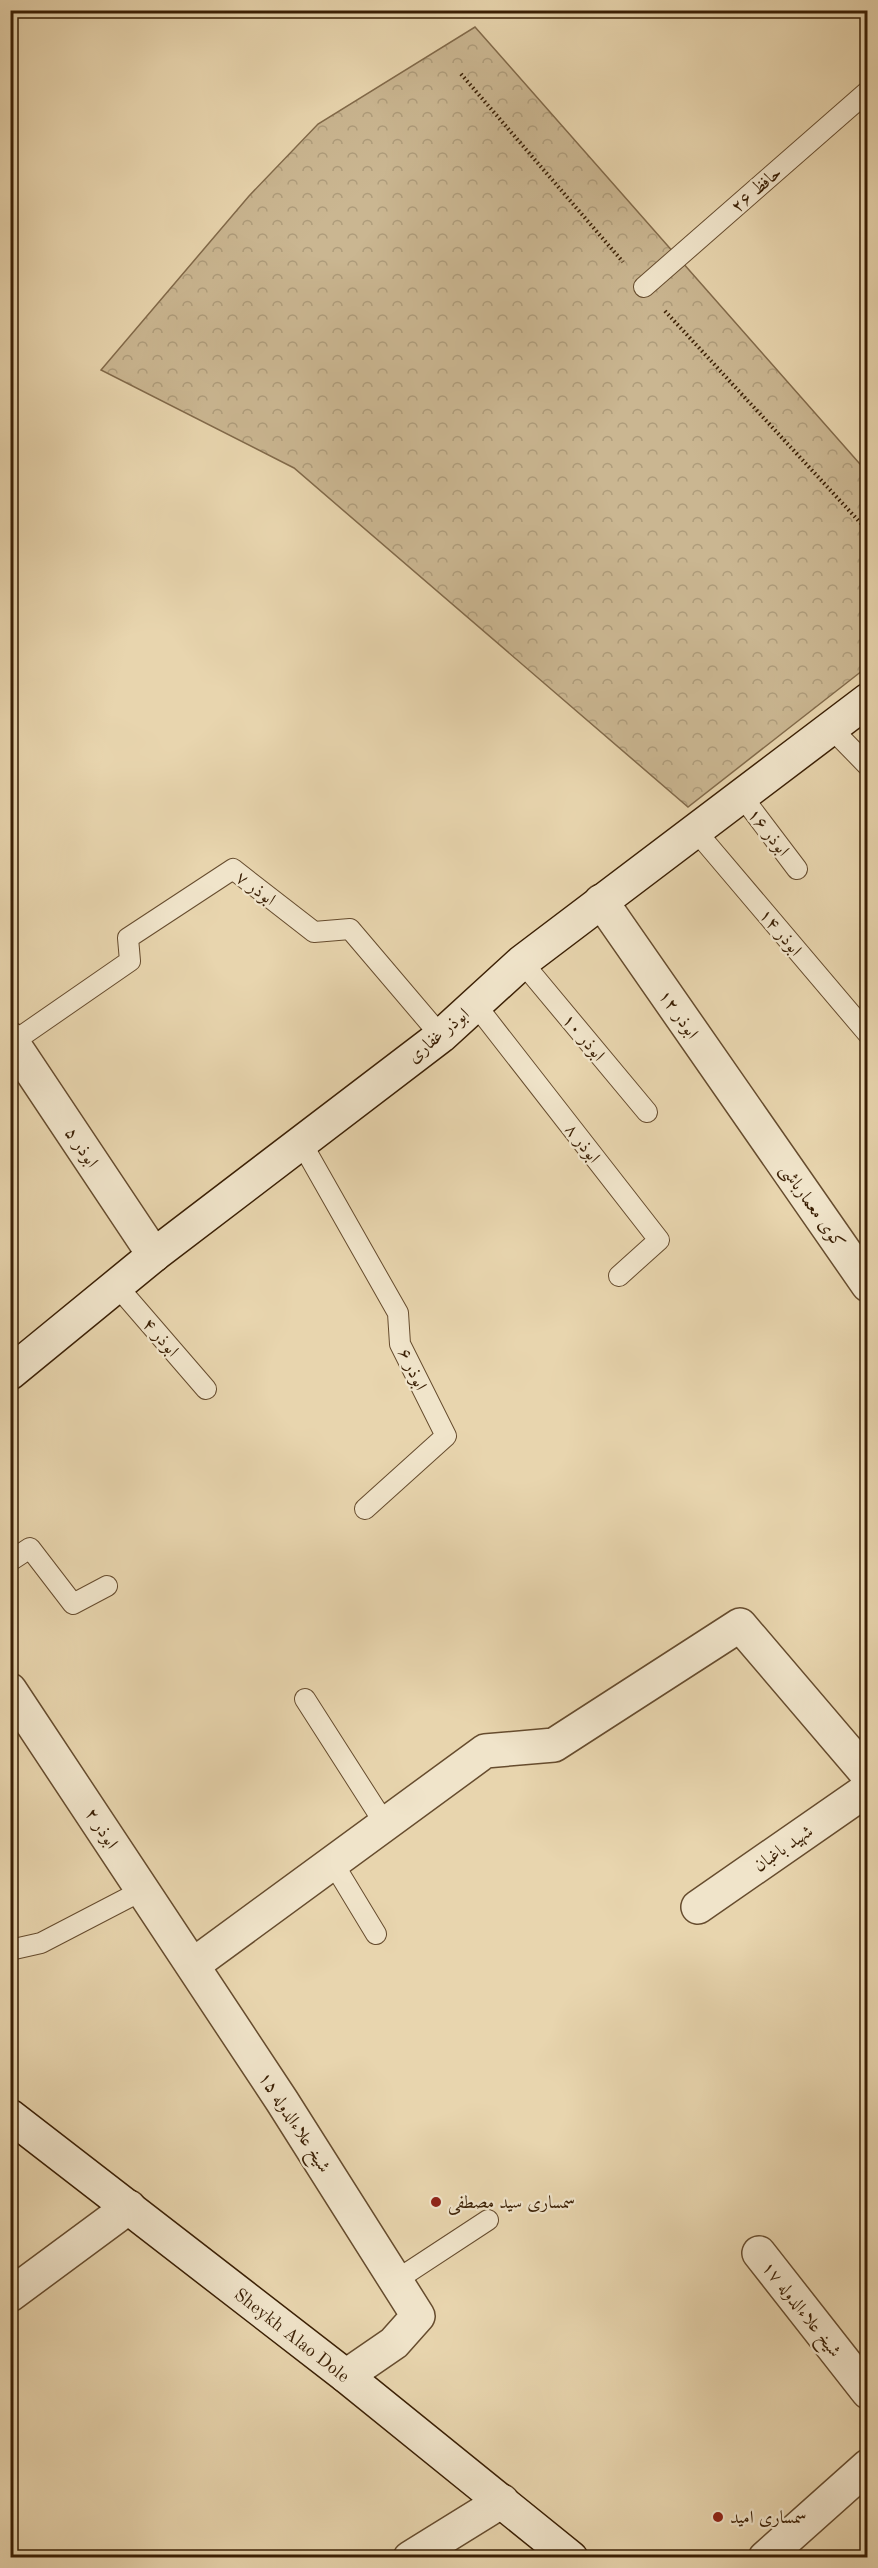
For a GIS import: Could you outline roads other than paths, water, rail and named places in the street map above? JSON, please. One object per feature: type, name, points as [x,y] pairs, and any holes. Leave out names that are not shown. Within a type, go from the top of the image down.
[{"type":"street","name":"ابوذر غفاری","points":[[10,1373],[154,1255],[441,1036],[522,962],[867,700]]},
{"type":"street","name":"ابوذر ۱۲","points":[[601,901],[758,1127]]},
{"type":"street","name":"ابوذر ۵","points":[[12,1041],[154,1255]]},
{"type":"street","name":"کوی معمارباشی","points":[[758,1127],[867,1285]]},
{"type":"street","points":[[193,1965],[485,1751],[554,1745],[740,1625],[867,1775]]},
{"type":"street","name":"ابوذر ۲","points":[[10,1690],[193,1965]]},
{"type":"street","name":"شهید باغبان","points":[[698,1907],[867,1789]]},
{"type":"street","name":"شیخ علاءالدوله ۱۵","points":[[193,1965],[418,2316],[394,2343],[346,2376]]},
{"type":"street","name":"Sheykh Alao Dole","points":[[11,2116],[346,2376],[571,2558]]},
{"type":"street","points":[[10,2295],[129,2207]]},
{"type":"street","name":"شیخ علاءالدوله ۱۷","points":[[759,2253],[867,2392]]},
{"type":"street","points":[[765,2558],[867,2466]]},
{"type":"street","points":[[410,2558],[502,2501]]},
{"type":"lane","name":"حافظ ۲۶","points":[[644,287],[867,91]]},
{"type":"lane","points":[[831,728],[867,766]]},
{"type":"lane","name":"ابوذر ۱۶","points":[[741,795],[797,868]]},
{"type":"lane","name":"ابوذر ۱۴","points":[[695,830],[867,1034]]},
{"type":"lane","name":"ابوذر ۷","points":[[12,1041],[130,961],[128,939],[233,869],[314,932],[350,929],[441,1036]]},
{"type":"lane","name":"ابوذر ۱۰","points":[[522,962],[647,1112]]},
{"type":"lane","name":"ابوذر ۸","points":[[475,1004],[659,1240],[619,1276]]},
{"type":"lane","name":"ابوذر ۶","points":[[301,1142],[398,1313],[400,1344],[446,1436],[364,1509]]},
{"type":"lane","name":"ابوذر ۴","points":[[117,1286],[206,1389]]},
{"type":"lane","points":[[10,1562],[30,1548],[73,1604],[107,1586]]},
{"type":"lane","points":[[305,1699],[385,1824]]},
{"type":"lane","points":[[333,1863],[375,1934]]},
{"type":"lane","points":[[10,1950],[41,1943],[143,1890]]},
{"type":"lane","points":[[395,2281],[489,2220]]},
{"type":"place","name":"سمساری سید مصطفی","points":[[436,2202]]},
{"type":"place","name":"سمساری امید","points":[[718,2517]]}]
